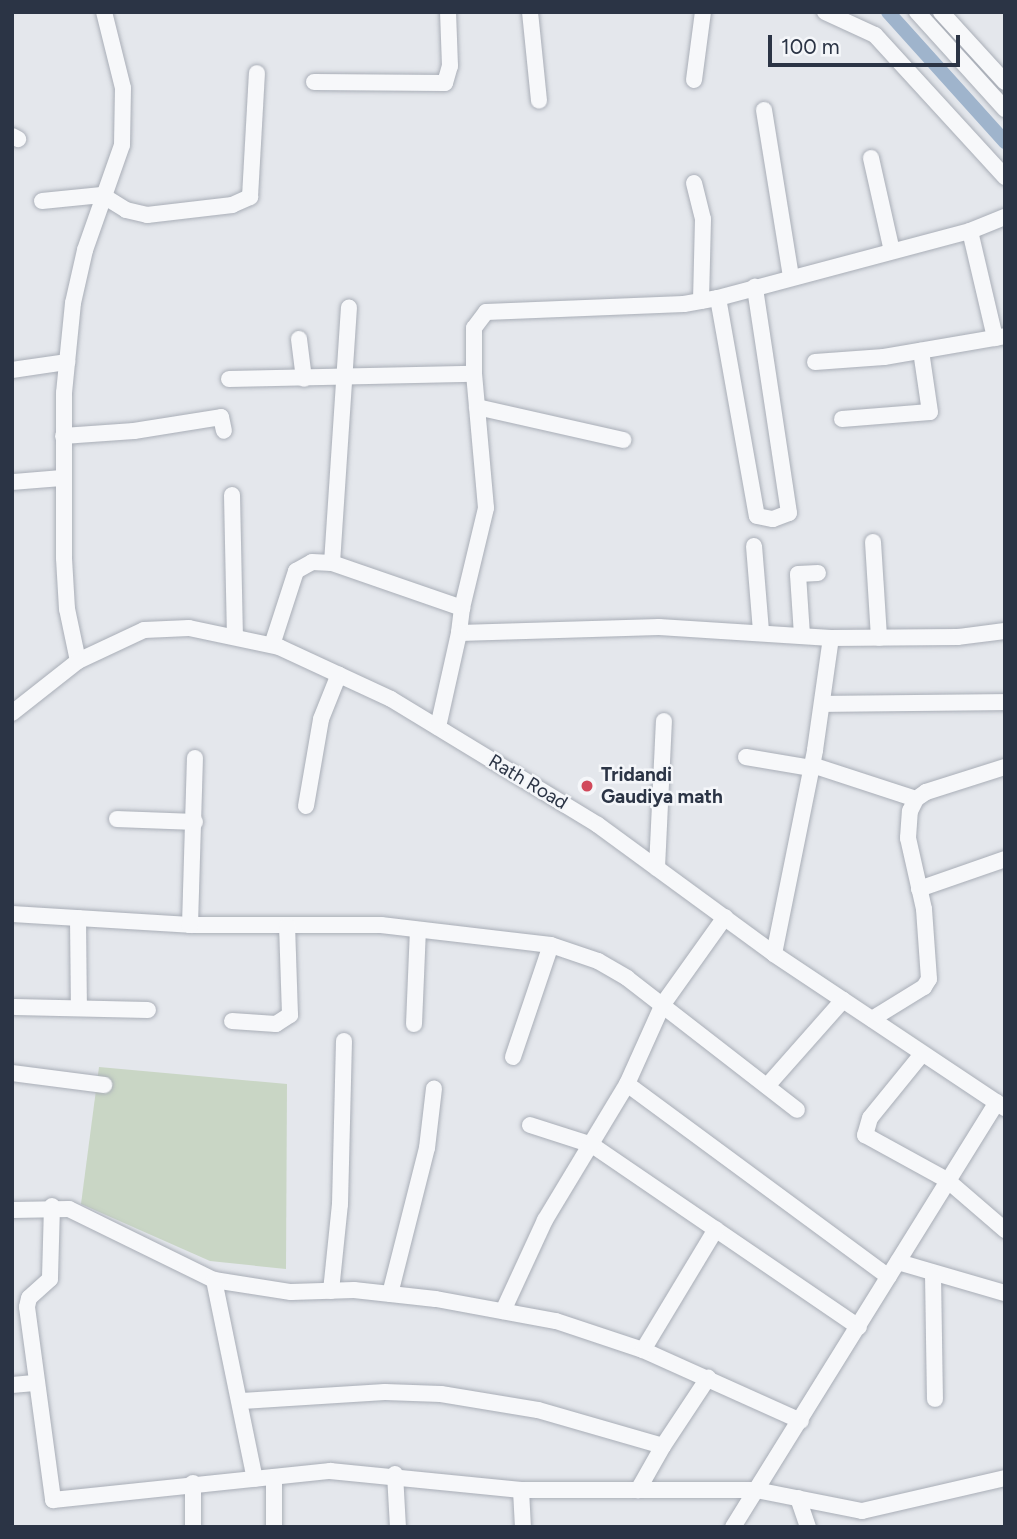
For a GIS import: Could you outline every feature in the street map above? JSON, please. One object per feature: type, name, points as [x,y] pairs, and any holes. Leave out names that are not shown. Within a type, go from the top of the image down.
[{"type":"street","points":[[78,661],[67,609],[62,436],[66,362],[73,303],[102,195],[122,145],[124,116],[117,57],[104,12]]},
{"type":"street","points":[[314,82],[445,83],[450,66],[448,12]]},
{"type":"street","points":[[530,12],[539,101]]},
{"type":"street","points":[[694,80],[704,12]]},
{"type":"street","points":[[825,12],[875,35],[1005,177]]},
{"type":"street","points":[[917,12],[1005,109]]},
{"type":"street","points":[[941,12],[1005,82]]},
{"type":"street","points":[[42,201],[102,195],[126,210],[147,215],[232,205],[250,197],[257,73]]},
{"type":"street","points":[[764,110],[791,276]]},
{"type":"street","points":[[871,158],[892,251]]},
{"type":"street","points":[[694,183],[704,219],[709,300],[757,516],[773,519],[789,513],[755,287]]},
{"type":"street","points":[[438,727],[486,508],[474,373],[474,328],[486,312],[709,300],[791,276],[970,231],[1005,217]]},
{"type":"street","points":[[816,362],[921,351],[1000,337],[970,231]]},
{"type":"street","points":[[332,563],[349,308]]},
{"type":"street","points":[[299,339],[304,379]]},
{"type":"street","points":[[842,419],[938,411],[921,351]]},
{"type":"street","points":[[12,370],[66,362]]},
{"type":"street","points":[[229,379],[345,379],[474,373]]},
{"type":"street","points":[[477,407],[624,440]]},
{"type":"street","points":[[62,436],[134,432],[221,417],[224,431]]},
{"type":"street","points":[[13,482],[63,478]]},
{"type":"street","points":[[232,495],[235,635]]},
{"type":"street","points":[[873,542],[879,638]]},
{"type":"street","points":[[754,546],[761,631]]},
{"type":"street","points":[[272,645],[296,571],[312,562],[332,563],[462,608]]},
{"type":"street","points":[[802,635],[798,574],[818,573]]},
{"type":"street","points":[[459,633],[595,627],[761,631],[831,638],[879,638],[1005,631]]},
{"type":"street","name":"Rath Road","points":[[13,709],[78,661],[144,630],[190,628],[235,635],[272,645],[339,674],[438,727],[598,825],[774,954],[1001,1105]]},
{"type":"street","points":[[774,954],[812,766],[831,638]]},
{"type":"street","points":[[306,806],[321,719],[339,674]]},
{"type":"street","points":[[823,704],[1005,702]]},
{"type":"street","points":[[657,868],[664,721]]},
{"type":"street","points":[[746,757],[812,766],[916,799]]},
{"type":"street","points":[[190,925],[195,758]]},
{"type":"street","points":[[872,1019],[924,987],[929,979],[919,889],[908,838],[910,811],[916,799],[926,792],[1005,767]]},
{"type":"street","points":[[117,819],[195,821]]},
{"type":"street","points":[[919,889],[1005,859]]},
{"type":"street","points":[[12,914],[190,925],[369,925],[551,945],[598,961],[663,1004],[797,1110]]},
{"type":"street","points":[[78,918],[79,1007]]},
{"type":"street","points":[[503,1311],[545,1220],[627,1084],[663,1004],[725,918]]},
{"type":"street","points":[[232,1021],[275,1024],[289,1015],[287,926]]},
{"type":"street","points":[[414,1024],[418,930]]},
{"type":"street","points":[[513,1057],[551,945]]},
{"type":"street","points":[[767,1086],[842,1000]]},
{"type":"street","points":[[15,1007],[148,1010]]},
{"type":"street","points":[[331,1291],[340,1204],[344,1041]]},
{"type":"street","points":[[922,1054],[870,1118],[865,1135],[947,1180],[1005,1230]]},
{"type":"street","points":[[12,1073],[104,1085]]},
{"type":"street","points":[[627,1084],[889,1277]]},
{"type":"street","points":[[390,1294],[427,1148],[434,1088]]},
{"type":"street","points":[[733,1527],[859,1327],[947,1180],[1001,1105]]},
{"type":"street","points":[[530,1125],[592,1145],[859,1327]]},
{"type":"street","points":[[52,1206],[50,1279],[29,1298],[27,1307],[53,1500],[193,1483],[330,1471],[395,1474],[521,1490],[756,1490],[862,1511],[1005,1478]]},
{"type":"street","points":[[12,1210],[52,1206],[88,1216],[214,1280],[291,1292],[390,1294],[503,1311],[566,1324],[643,1350],[801,1421]]},
{"type":"street","points":[[643,1350],[716,1228]]},
{"type":"street","points":[[898,1262],[1005,1293]]},
{"type":"street","points":[[933,1274],[935,1399]]},
{"type":"street","points":[[214,1280],[242,1401],[255,1479]]},
{"type":"street","points":[[638,1490],[663,1446],[708,1378]]},
{"type":"street","points":[[12,1385],[37,1383]]},
{"type":"street","points":[[242,1401],[346,1391],[440,1394],[538,1410],[663,1446]]},
{"type":"street","points":[[395,1474],[398,1527]]},
{"type":"street","points":[[274,1477],[274,1527]]},
{"type":"street","points":[[193,1483],[193,1527]]},
{"type":"street","points":[[521,1490],[523,1527]]},
{"type":"street","points":[[798,1498],[808,1527]]},
{"type":"street","points":[[862,1511],[869,1527]]},
{"type":"green space","points":[[99,1067],[287,1084],[286,1269],[210,1261],[81,1204]]},
{"type":"waterway","points":[[888,12],[1005,142]]},
{"type":"place","name":"Tridandi Gaudiya math","points":[[587,786]]}]
